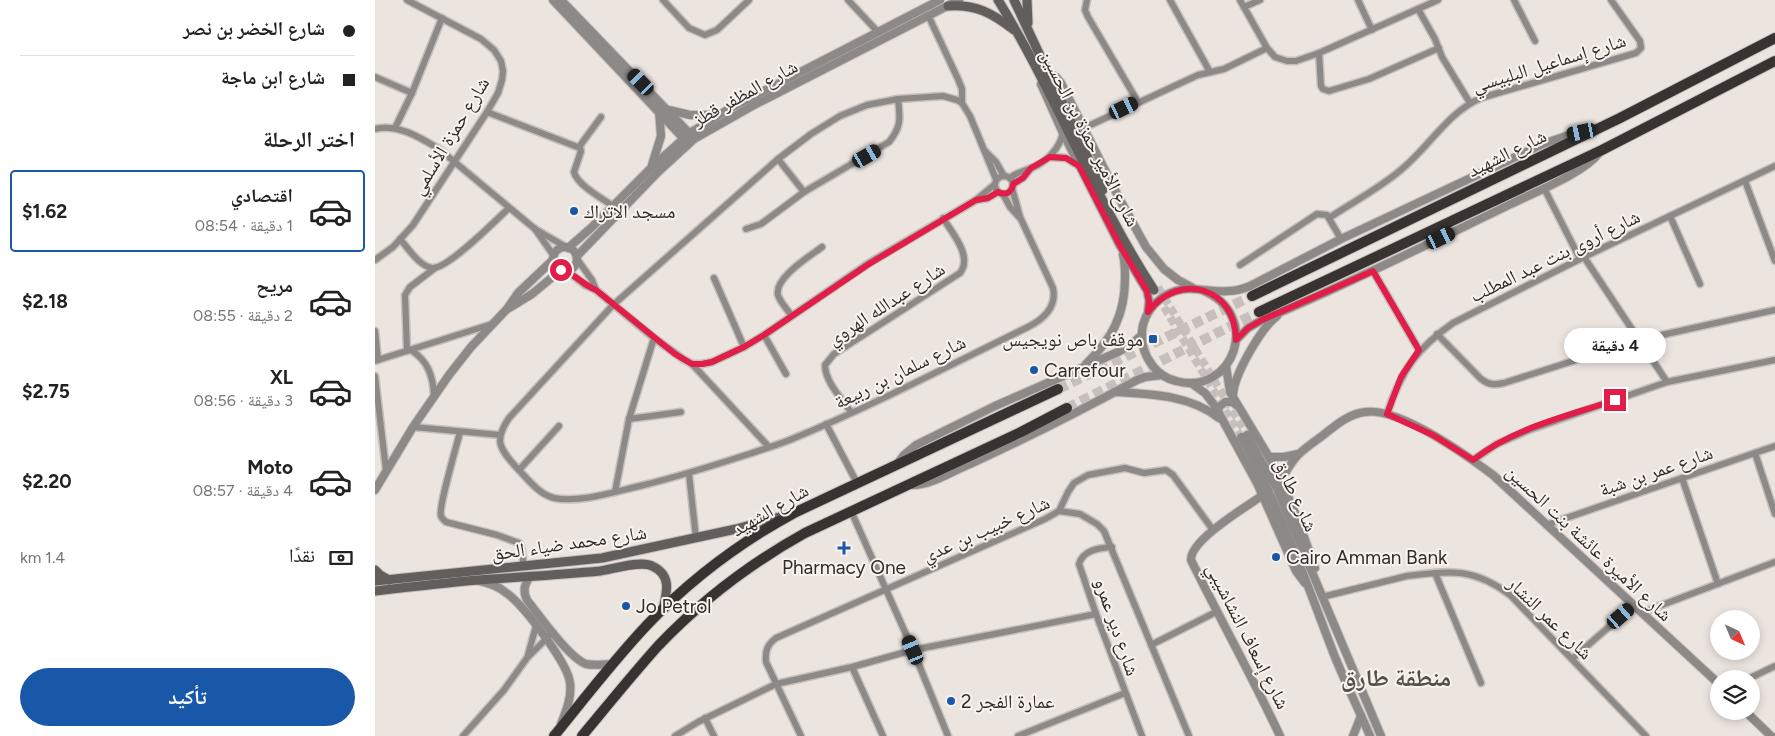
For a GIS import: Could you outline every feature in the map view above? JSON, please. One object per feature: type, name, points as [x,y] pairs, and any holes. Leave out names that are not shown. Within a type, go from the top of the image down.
[{"type":"highway","name":"شارع الشهيد","points":[[1251,296],[1593,131],[1775,38]]},
{"type":"highway","name":"شارع الشهيد","points":[[1259,312],[1602,150],[1775,61]]},
{"type":"highway","name":"شارع الشهيد","points":[[555,734],[631,642],[663,609],[706,571],[771,525],[794,512],[1058,389]]},
{"type":"highway","name":"شارع الشهيد","points":[[582,736],[659,646],[717,592],[784,545],[906,484],[1021,432],[1067,408]]},
{"type":"main road","name":"شارع الأمير حمزة بن الحسين","points":[[998,0],[1045,75]]},
{"type":"main road","name":"شارع الأمير حمزة بن الحسين","points":[[1015,0],[1029,29],[1045,75],[1109,216],[1156,289]]},
{"type":"main road","points":[[1027,0],[1029,29]]},
{"type":"main road","points":[[948,6],[965,5],[985,11],[1019,33]]},
{"type":"main road","name":"شارع محمد ضياء الحق","points":[[375,591],[389,585],[602,558],[696,538],[794,512]]},
{"type":"main road","points":[[602,558],[603,570]]},
{"type":"main road","name":"شارع محمد ضياء الحق","points":[[375,582],[389,585],[529,578],[646,563],[659,570],[667,582],[668,590],[663,609]]},
{"type":"main road","points":[[375,570],[389,585]]},
{"type":"street","name":"شارع حمزة الأسلمي","points":[[375,260],[413,225],[487,112],[498,93],[502,80],[501,60],[494,50],[481,40],[407,0]]},
{"type":"street","points":[[553,0],[663,110],[690,116],[718,115]]},
{"type":"street","points":[[562,0],[689,138]]},
{"type":"street","points":[[663,0],[689,28],[705,35],[717,30],[749,0]]},
{"type":"street","points":[[848,0],[878,32]]},
{"type":"street","name":"شارع المظفر قطز","points":[[567,247],[613,206],[652,167],[718,115],[940,0]]},
{"type":"street","name":"شارع المظفر قطز","points":[[577,258],[689,138],[959,0]]},
{"type":"street","points":[[1087,0],[1085,10],[1088,17],[1138,102]]},
{"type":"street","points":[[1170,0],[1210,72]]},
{"type":"street","points":[[1240,0],[1267,48],[1275,57],[1287,61],[1296,61],[1319,53],[1438,0]]},
{"type":"street","points":[[1244,7],[1260,0]]},
{"type":"street","points":[[1358,0],[1372,30]]},
{"type":"street","points":[[1514,0],[1535,41]]},
{"type":"street","name":"شارع إسماعيل البلبيسي","points":[[1329,218],[1401,170],[1418,155],[1444,126],[1470,103],[1639,51],[1641,48],[1640,41],[1611,0]]},
{"type":"street","points":[[1419,9],[1470,103]]},
{"type":"street","name":"شارع سلمان بن ربيعة","points":[[927,15],[958,79],[962,89],[962,103],[970,116],[985,151],[995,182],[1010,207],[1020,217]]},
{"type":"street","points":[[395,128],[412,93],[442,18]]},
{"type":"street","points":[[1083,128],[1198,75],[1224,69],[1267,48]]},
{"type":"street","points":[[1319,53],[1321,86],[1329,91],[1369,79],[1439,48]]},
{"type":"street","points":[[1045,75],[1056,77],[1061,83],[1083,128],[1151,255],[1171,275],[1219,299],[1231,313],[1236,330],[1236,340],[1231,358],[1226,366],[1210,378],[1191,383],[1171,380],[1156,370],[1147,358],[1142,335],[1148,312],[1149,301],[1147,291],[1119,244],[1063,133],[1043,90],[1045,75]]},
{"type":"street","points":[[375,77],[412,93]]},
{"type":"street","points":[[696,538],[689,474],[615,492],[568,500],[554,498],[542,493],[503,451],[500,436],[505,424],[613,305],[778,159],[811,134],[841,116],[867,105],[898,99],[943,96],[962,103]]},
{"type":"street","points":[[746,229],[761,224],[804,192],[889,142],[898,129],[900,121],[898,99]]},
{"type":"street","points":[[652,167],[661,136],[663,110]]},
{"type":"street","points":[[487,112],[579,147]]},
{"type":"street","points":[[579,147],[601,117]]},
{"type":"street","points":[[375,129],[395,128],[425,140],[439,149],[535,229],[574,251],[596,290]]},
{"type":"street","points":[[1148,312],[1160,298],[1177,290],[1228,291],[1245,288],[1341,239],[1552,140],[1593,131]]},
{"type":"street","points":[[692,364],[712,362],[744,347],[869,264],[976,200],[995,182],[1023,178],[1031,168],[1050,157],[1059,144],[1063,133]]},
{"type":"street","points":[[579,147],[581,151],[574,172],[575,176],[587,188],[613,206]]},
{"type":"street","points":[[1236,340],[1254,324],[1373,271],[1583,168],[1593,161],[1602,150]]},
{"type":"street","name":"شارع سلمان بن ربيعة","points":[[689,474],[769,447],[826,424],[1040,321],[1048,313],[1055,296],[1053,288],[1020,217],[1010,181],[985,151]]},
{"type":"street","points":[[1050,157],[1066,158],[1079,166]]},
{"type":"street","points":[[778,159],[804,192]]},
{"type":"street","name":"شارع أروى بنت عبد المطلب","points":[[1387,414],[1401,377],[1419,350],[1453,323],[1582,258],[1775,166]]},
{"type":"street","points":[[976,200],[1008,193],[1010,181]]},
{"type":"street","points":[[1745,181],[1775,261]]},
{"type":"street","points":[[1544,188],[1582,258],[1667,382]]},
{"type":"street","points":[[409,351],[405,295],[410,287],[435,268],[449,262],[509,208]]},
{"type":"street","points":[[1240,265],[1312,216],[1324,214],[1329,218],[1341,239]]},
{"type":"street","points":[[1670,216],[1700,284]]},
{"type":"street","name":"شارع عبدالله الهروي","points":[[851,412],[828,378],[825,372],[825,365],[834,354],[960,273],[964,267],[964,257],[943,218]]},
{"type":"street","points":[[535,229],[554,258],[554,263],[585,285],[596,290],[654,338],[692,364],[769,447]]},
{"type":"street","points":[[400,239],[421,261],[435,268]]},
{"type":"street","points":[[1083,367],[1105,344],[1113,332],[1124,303],[1124,259],[1119,244]]},
{"type":"street","points":[[791,315],[779,297],[779,284],[789,272],[821,246]]},
{"type":"street","points":[[375,490],[434,395],[471,347],[507,309],[524,286],[554,258],[560,248],[567,247]]},
{"type":"street","points":[[507,309],[532,294],[563,270],[573,267],[577,258]]},
{"type":"street","points":[[1373,271],[1419,350]]},
{"type":"street","points":[[714,278],[744,347]]},
{"type":"street","points":[[1437,334],[1486,383],[1494,385],[1639,340],[1775,310]]},
{"type":"street","points":[[1235,402],[1236,380],[1268,324],[1283,311]]},
{"type":"street","points":[[375,331],[377,360],[492,324]]},
{"type":"street","points":[[764,335],[786,374]]},
{"type":"street","points":[[898,464],[904,455],[916,445],[995,406],[1125,349],[1142,335]]},
{"type":"street","points":[[615,492],[629,419],[654,338]]},
{"type":"street","points":[[409,351],[423,359],[430,370],[434,395]]},
{"type":"street","points":[[1473,460],[1497,444],[1529,430],[1667,382],[1775,360]]},
{"type":"street","points":[[1226,366],[1228,386],[1235,402],[1269,456],[1281,480],[1312,555],[1315,580]]},
{"type":"street","points":[[906,484],[917,485],[929,482],[1041,431],[1137,380],[1162,375]]},
{"type":"street","points":[[375,376],[386,470]]},
{"type":"street","points":[[1191,383],[1207,395],[1218,412],[1263,495],[1296,571],[1308,586]]},
{"type":"street","points":[[1114,392],[1149,394],[1185,401],[1207,409],[1223,422]]},
{"type":"street","points":[[1218,412],[1221,404],[1235,402]]},
{"type":"street","points":[[629,419],[681,412]]},
{"type":"street","name":"شارع الأميرة عائشة بنت الحسين","points":[[1281,480],[1298,454],[1337,424],[1355,414],[1375,412],[1387,414],[1433,435],[1473,460],[1511,491],[1641,614],[1710,676]]},
{"type":"street","points":[[826,424],[857,483]]},
{"type":"street","points":[[519,470],[559,426]]},
{"type":"street","points":[[413,427],[500,436]]},
{"type":"street","points":[[460,432],[440,515],[446,522],[497,535],[519,543],[524,567]]},
{"type":"street","name":"شارع طارق","points":[[1370,736],[1334,654],[1278,510],[1244,436],[1277,489],[1381,736]]},
{"type":"street","name":"شارع عمر بن شبة","points":[[1547,525],[1775,446]]},
{"type":"street","points":[[1755,453],[1775,514]]},
{"type":"street","points":[[1269,456],[1284,457],[1298,454]]},
{"type":"street","points":[[1059,510],[1071,488],[1081,478],[1088,475],[1125,468],[1144,473],[1166,470],[1173,475],[1213,530]]},
{"type":"street","points":[[1682,478],[1718,584]]},
{"type":"street","name":"شارع إسعاف النشاشيبي","points":[[1263,495],[1213,530],[1193,550],[1191,560],[1279,736]]},
{"type":"street","name":"شارع خبيب بن عدي","points":[[801,736],[766,662],[765,654],[770,642],[1045,519],[1059,510],[1080,514],[1097,524],[1104,531],[1189,736]]},
{"type":"street","points":[[851,511],[913,650],[948,736]]},
{"type":"street","name":"شارع دير عمرو","points":[[1112,548],[1087,553],[1079,564],[1095,614],[1142,736]]},
{"type":"street","points":[[1641,614],[1775,562]]},
{"type":"street","name":"شارع عمر النشار","points":[[1322,597],[1407,576],[1451,572],[1484,578],[1511,596],[1646,736]]},
{"type":"street","points":[[1435,573],[1481,683]]},
{"type":"street","points":[[529,578],[524,588],[527,600],[573,656],[579,661],[594,665],[613,664]]},
{"type":"street","points":[[478,580],[506,592],[523,609],[562,661],[569,675],[569,701],[555,734]]},
{"type":"street","points":[[1572,659],[1633,606]]},
{"type":"street","points":[[1151,645],[1216,612]]},
{"type":"street","points":[[675,736],[705,718],[776,684],[852,667],[913,650],[1095,614]]},
{"type":"street","points":[[527,658],[533,642],[535,626]]},
{"type":"street","points":[[463,736],[504,690],[527,658],[553,632]]},
{"type":"street","points":[[1760,673],[1775,666]]},
{"type":"street","points":[[852,667],[883,736]]},
{"type":"street","points":[[1018,736],[1125,693]]},
{"type":"street","points":[[1353,736],[1361,716]]},
{"type":"street","points":[[705,718],[714,736]]},
{"type":"street","points":[[1754,720],[1771,736]]},
{"type":"street","points":[[1038,728],[1042,736]]},
{"type":"tunnel","points":[[1158,287],[1247,435]]},
{"type":"tunnel","points":[[1058,389],[1252,296]]},
{"type":"tunnel","points":[[1164,307],[1241,437]]},
{"type":"tunnel","points":[[1067,408],[1259,312]]},
{"type":"place","name":"مسجد الاتراك","points":[[574,211]]},
{"type":"place","name":"موقف باص نويجيس","points":[[1153,339]]},
{"type":"place","name":"Carrefour","points":[[1034,370]]},
{"type":"place","name":"Pharmacy One","points":[[844,548]]},
{"type":"place","name":"Cairo Amman Bank","points":[[1276,557]]},
{"type":"place","name":"Jo Petrol","points":[[626,606]]},
{"type":"place","name":"عمارة الفجر 2","points":[[951,701]]},
{"type":"district","name":"منطقة طارق","points":[[1396,677]]},
{"type":"route","points":[[561,270],[566,270],[589,288],[596,290],[654,338],[683,359],[692,364],[712,362],[764,335],[869,264],[943,218],[976,200],[988,198],[998,192],[1008,193],[1011,191],[1013,184],[1023,178],[1031,168],[1050,157],[1058,157],[1066,158],[1079,166],[1119,244],[1145,286],[1149,296],[1148,312],[1160,298],[1177,290],[1203,290],[1219,299],[1231,313],[1235,322],[1236,340],[1254,324],[1373,271],[1419,350],[1401,377],[1387,414],[1433,435],[1473,460],[1497,444],[1529,430],[1615,400]]}]
